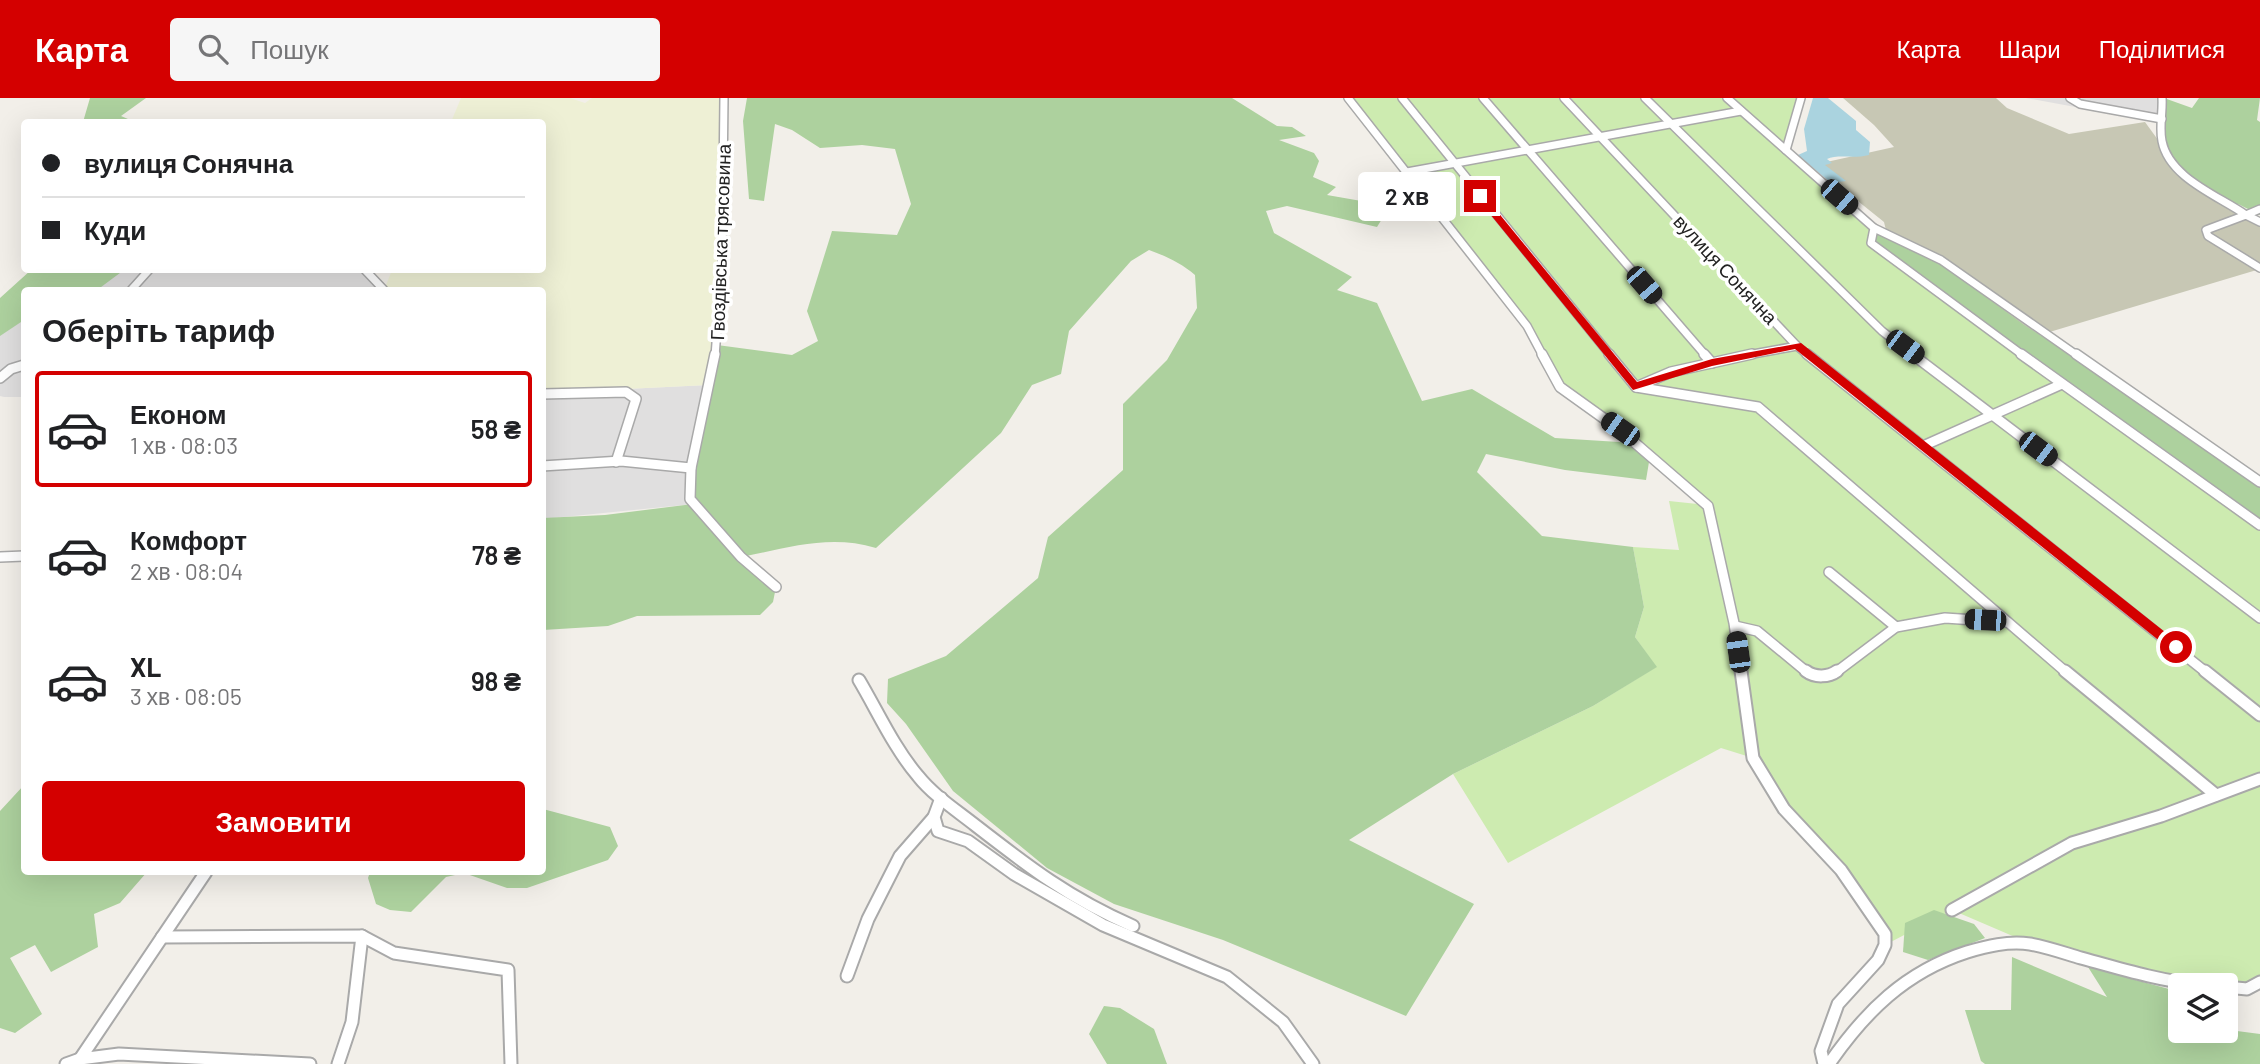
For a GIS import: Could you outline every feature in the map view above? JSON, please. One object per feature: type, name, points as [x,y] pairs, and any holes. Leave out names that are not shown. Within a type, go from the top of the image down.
[{"type":"street","name":"Гвоздівська трясовина","points":[[724,98],[722,266],[716,345],[691,468],[690,499],[741,557],[776,587]]},
{"type":"street","points":[[1348,98],[1527,326],[1560,387],[1620,429],[1708,506],[1735,626],[1753,758],[1784,809],[1841,870],[1885,934],[1885,945],[1878,960],[1838,1004],[1821,1051],[1826,1064]]},
{"type":"street","points":[[1402,98],[1636,387],[1758,407],[2005,622],[2216,795]]},
{"type":"street","points":[[1483,98],[1712,363]]},
{"type":"street","name":"вулиця Сонячна","points":[[1564,98],[1602,135],[1797,346],[2260,715]]},
{"type":"street","points":[[1646,98],[1882,331],[2260,618]]},
{"type":"street","points":[[1727,98],[1874,228],[1941,260],[2260,482]]},
{"type":"street","points":[[1786,150],[1801,98]]},
{"type":"street","points":[[2070,98],[2080,104],[2162,119]]},
{"type":"street","points":[[2162,98],[2162,145],[2169,158],[2201,186],[2260,222]]},
{"type":"street","points":[[1407,172],[1741,111]]},
{"type":"street","points":[[2260,209],[2206,230],[2206,233],[2260,268]]},
{"type":"street","points":[[1874,228],[1871,243],[2260,525]]},
{"type":"street","points":[[134,287],[146,273]]},
{"type":"street","points":[[368,273],[381,287]]},
{"type":"street","points":[[1636,387],[1646,381],[1712,363],[1797,346]]},
{"type":"street","points":[[0,378],[11,369],[21,366]]},
{"type":"street","points":[[1923,446],[2062,384]]},
{"type":"street","points":[[546,394],[626,392],[636,399],[616,462]]},
{"type":"street","points":[[546,466],[616,462],[691,468]]},
{"type":"street","points":[[0,557],[21,556]]},
{"type":"street","points":[[1829,572],[1896,627]]},
{"type":"street","points":[[1735,626],[1757,631],[1811,675],[1831,676],[1896,627],[1945,618],[2005,622]]},
{"type":"street","points":[[859,680],[902,754],[919,778],[941,798],[1043,878],[1088,906],[1133,926]]},
{"type":"street","points":[[1952,910],[2072,843],[2161,816],[2260,779]]},
{"type":"street","points":[[847,976],[868,919],[900,856],[934,817],[941,798]]},
{"type":"street","points":[[934,817],[937,831],[968,841],[1014,874],[1103,925],[1227,977],[1283,1022],[1313,1064]]},
{"type":"street","points":[[80,1059],[203,875]]},
{"type":"street","points":[[162,937],[362,936],[394,953],[508,970],[511,1064]]},
{"type":"street","points":[[338,1064],[352,1022],[362,936]]},
{"type":"street","points":[[1826,1064],[1864,1015],[1908,977],[1947,959],[1998,944],[2029,943],[2168,983]]},
{"type":"street","points":[[2238,988],[2248,989],[2260,982]]},
{"type":"street","points":[[66,1064],[80,1059],[119,1054],[310,1064]]},
{"type":"shaded area","points":[[461,98],[570,98],[585,103],[592,98],[724,98],[722,266],[708,385],[546,393],[546,287],[385,287],[391,273],[546,273],[546,119],[452,119]]},
{"type":"shaded area","points":[[1843,98],[1996,98],[2007,108],[2069,134],[2145,122],[2187,180],[2260,218],[2260,269],[2013,343],[1892,255],[1884,222],[1813,165],[1894,147]]},
{"type":"shaded area","points":[[2026,98],[2162,98],[2162,123]]},
{"type":"shaded area","points":[[60,273],[368,273],[381,287],[42,287]]},
{"type":"shaded area","points":[[21,303],[21,397],[0,396],[0,321]]},
{"type":"shaded area","points":[[708,385],[694,504],[546,519],[546,393]]},
{"type":"green space","points":[[90,98],[146,98],[121,116],[128,119],[84,119]]},
{"type":"green space","points":[[747,98],[1232,98],[1277,126],[1292,127],[1306,136],[1279,140],[1314,153],[1319,161],[1313,177],[1336,187],[1327,195],[1390,206],[1377,227],[1287,206],[1266,211],[1274,233],[1352,277],[1337,290],[1377,303],[1422,401],[1472,389],[1555,438],[1635,443],[1650,456],[1646,480],[1565,470],[1486,454],[1477,472],[1542,536],[1633,547],[1644,607],[1635,637],[1657,667],[1593,706],[1453,774],[1349,840],[1474,904],[1406,1016],[1223,940],[1114,904],[1047,868],[953,791],[906,724],[887,703],[888,679],[946,656],[1038,578],[1048,537],[1123,470],[1123,404],[1167,360],[1197,308],[1195,275],[1167,257],[1149,250],[1131,261],[1069,331],[1061,374],[1032,385],[1001,433],[876,548],[825,542],[742,557],[776,587],[773,602],[760,615],[637,616],[608,626],[546,630],[546,518],[605,515],[693,504],[690,499],[717,345],[792,355],[818,341],[807,311],[832,231],[897,235],[911,204],[895,149],[862,145],[820,148],[792,130],[775,124],[764,201],[749,199],[743,121]]},
{"type":"green space","points":[[1348,98],[1801,98],[1786,150],[1874,228],[2260,525],[2260,982],[2238,983],[2238,973],[2168,973],[2168,977],[2029,943],[1952,910],[1885,945],[1879,923],[1784,809],[1753,758],[1721,748],[1508,863],[1453,774],[1593,706],[1656,667],[1635,637],[1644,607],[1633,547],[1679,550],[1669,501],[1707,505],[1560,387],[1527,326]]},
{"type":"green space","points":[[2164,98],[2192,108],[2199,98],[2260,98],[2257,120],[2260,122],[2260,215],[2238,204],[2230,204],[2179,168],[2165,151]]},
{"type":"green space","points":[[1874,228],[1940,263],[2024,325],[2120,385],[2260,482],[2260,525],[1871,243]]},
{"type":"green space","points":[[28,273],[120,273],[101,287],[21,287],[21,322],[0,336],[0,298]]},
{"type":"green space","points":[[21,788],[21,875],[144,875],[120,903],[94,914],[98,947],[51,972],[35,945],[10,958],[42,1014],[15,1033],[0,1028],[0,811]]},
{"type":"green space","points":[[546,810],[610,827],[618,846],[608,860],[527,888],[507,888],[470,875],[546,875]]},
{"type":"green space","points":[[369,875],[455,875],[446,877],[411,912],[390,910],[376,904]]},
{"type":"green space","points":[[1934,910],[1974,924],[1985,938],[1928,960],[1903,952],[1905,923]]},
{"type":"green space","points":[[2012,957],[2107,997],[2088,967],[2168,989],[2168,1043],[2238,1043],[2238,1031],[2260,1034],[2260,1064],[1985,1064],[1981,1061],[1965,1010],[2011,1010]]},
{"type":"green space","points":[[1104,1006],[1120,1008],[1154,1029],[1167,1064],[1107,1064],[1089,1034]]},
{"type":"water","points":[[1813,98],[1828,98],[1856,121],[1856,130],[1870,142],[1869,155],[1827,159],[1832,163],[1825,165],[1846,181],[1831,183],[1798,155],[1807,151],[1804,129]]},
{"type":"route","points":[[1480,196],[1636,387],[1646,381],[1712,363],[1797,346],[2176,647]]}]
